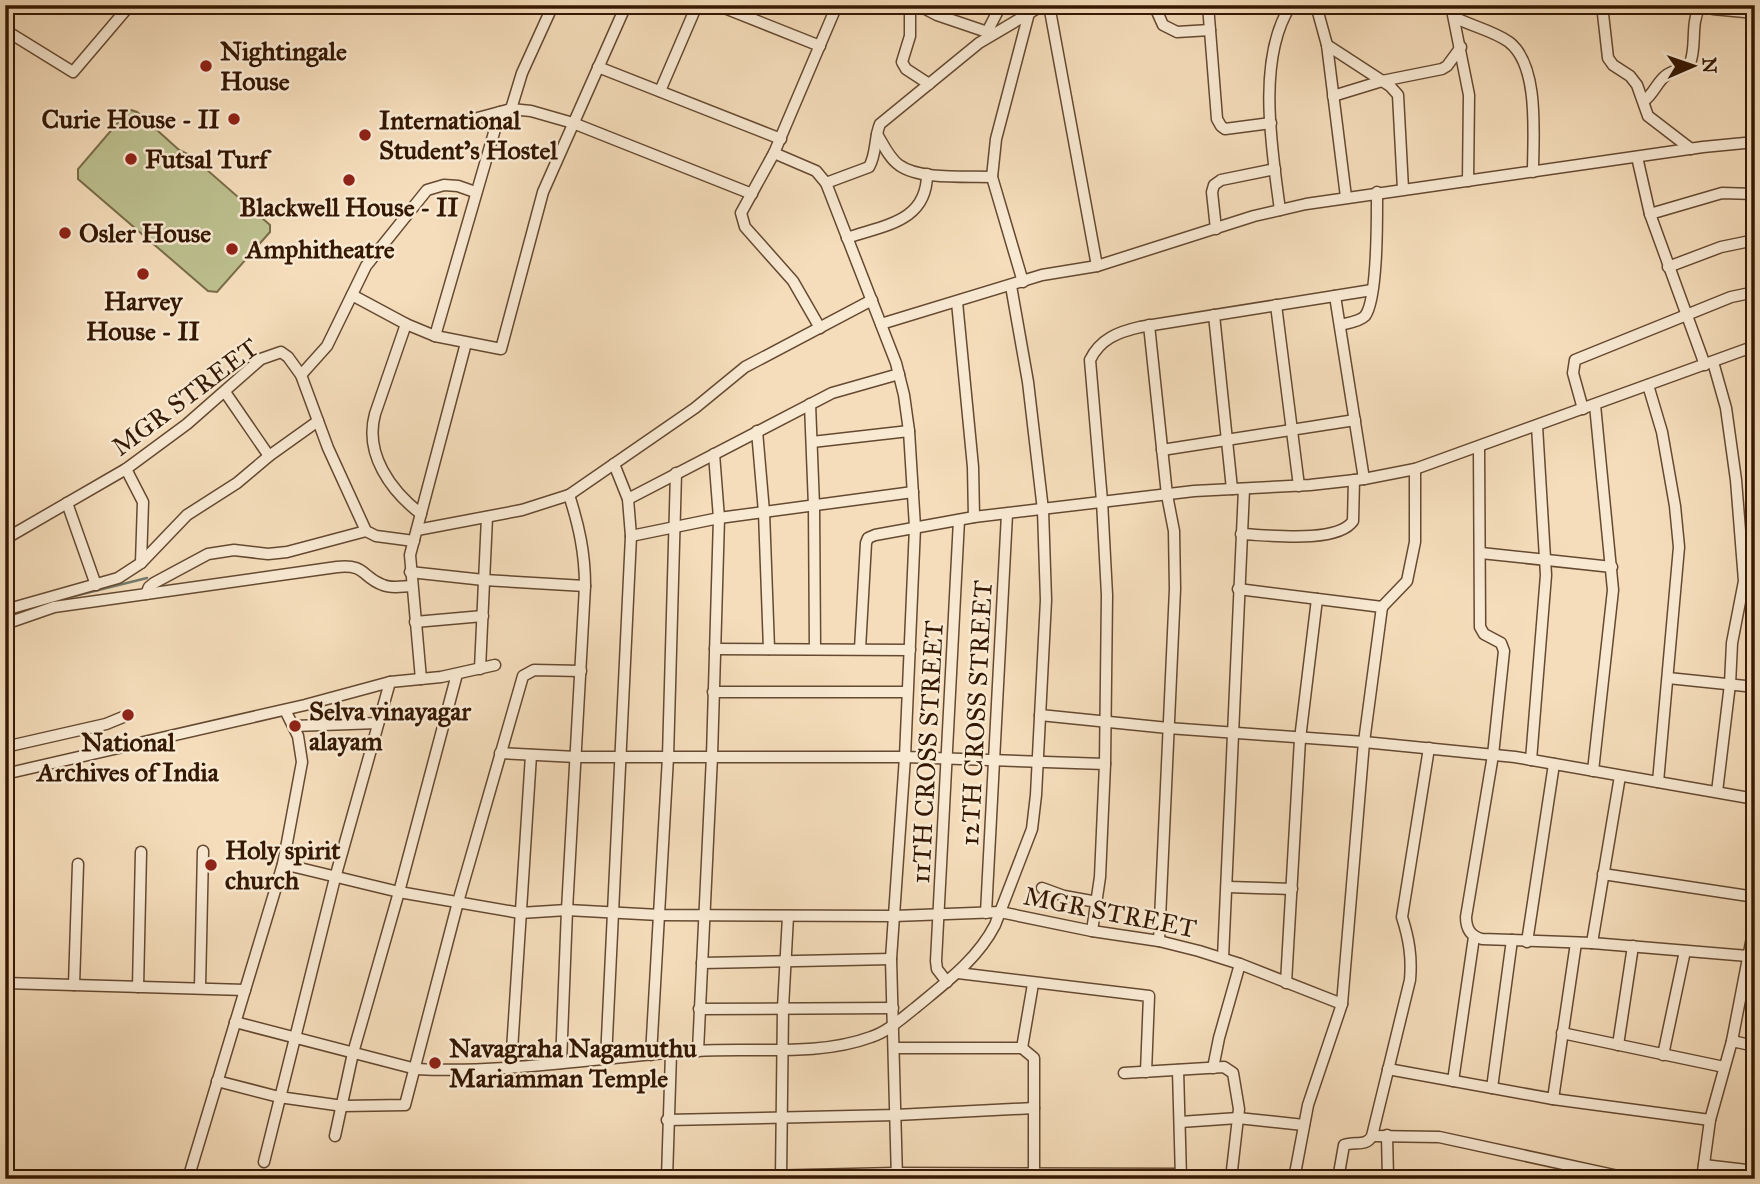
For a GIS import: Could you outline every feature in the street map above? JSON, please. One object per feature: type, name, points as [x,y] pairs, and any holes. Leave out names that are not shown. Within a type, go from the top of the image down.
[{"type":"street","points":[[5,30],[73,72],[130,5]]},
{"type":"street","points":[[435,336],[475,192],[505,111],[553,5]]},
{"type":"street","points":[[352,295],[435,336],[501,349],[543,192],[626,5]]},
{"type":"street","points":[[660,91],[697,5]]},
{"type":"street","points":[[717,5],[820,46]]},
{"type":"street","points":[[820,328],[793,281],[741,220],[742,207],[752,194],[781,139],[837,5]]},
{"type":"street","points":[[909,5],[910,36],[903,66],[929,84]]},
{"type":"street","points":[[918,5],[937,15],[990,33]]},
{"type":"street","points":[[990,33],[1001,5]]},
{"type":"street","points":[[826,183],[869,167],[880,124],[990,33],[1043,5]]},
{"type":"street","points":[[1049,5],[1097,266]]},
{"type":"street","points":[[1154,5],[1163,25],[1177,32],[1210,30]]},
{"type":"street","points":[[1208,5],[1217,119],[1221,126],[1231,129],[1271,123]]},
{"type":"street","points":[[1280,210],[1271,123],[1271,72],[1278,30],[1291,5]]},
{"type":"street","points":[[1316,5],[1327,45],[1346,197]]},
{"type":"street","points":[[1451,5],[1471,108],[1468,181]]},
{"type":"street","points":[[1602,5],[1608,58],[1613,65],[1630,76],[1644,101],[1648,116],[1691,149]]},
{"type":"street","points":[[1644,101],[1651,96],[1665,76],[1679,71],[1689,63],[1699,6],[1754,10],[1752,87],[1755,98]]},
{"type":"street","points":[[1023,282],[992,177],[996,139],[1029,13]]},
{"type":"street","points":[[1454,18],[1507,41],[1522,59],[1532,96],[1533,172]]},
{"type":"street","points":[[1327,45],[1395,90],[1401,103],[1403,189]]},
{"type":"street","points":[[1334,96],[1382,81],[1441,69],[1447,66],[1461,47]]},
{"type":"street","points":[[598,67],[781,139]]},
{"type":"street","points":[[459,123],[505,111],[531,111],[573,123],[752,194]]},
{"type":"street","points":[[876,133],[897,164],[905,169],[927,174],[992,177]]},
{"type":"street","points":[[881,324],[1042,275],[1097,266],[1280,210],[1377,192],[1755,142]]},
{"type":"street","points":[[774,153],[816,171],[826,183],[899,374],[909,431],[915,527],[905,757],[891,959],[897,1176]]},
{"type":"street","points":[[1637,158],[1650,215],[1668,267],[1726,408],[1734,468],[1744,581],[1732,643],[1730,684],[1717,792]]},
{"type":"street","points":[[1216,229],[1214,186],[1222,180],[1275,169]]},
{"type":"street","points":[[847,238],[905,217],[919,206],[925,196],[927,174]]},
{"type":"street","points":[[475,192],[458,186],[444,185],[427,190],[366,267],[322,354],[301,376],[366,531],[376,536],[415,535],[548,503],[569,495],[695,408],[745,367],[872,300]]},
{"type":"street","points":[[1340,326],[1361,320],[1368,310],[1377,227],[1377,192]]},
{"type":"street","points":[[1650,215],[1722,193],[1755,194]]},
{"type":"street","points":[[1668,267],[1721,247],[1755,240]]},
{"type":"street","points":[[283,864],[399,892],[520,913],[614,911],[659,915],[894,916],[1000,912],[1032,829],[1046,600],[1043,510],[1028,382],[1011,286]]},
{"type":"street","points":[[1092,931],[1097,902],[1107,722],[1107,595],[1090,360],[1095,349],[1118,332],[1372,290]]},
{"type":"street","points":[[1583,409],[1573,373],[1575,360],[1731,297],[1755,292]]},
{"type":"street","points":[[1241,534],[1326,535],[1344,529],[1353,521],[1359,479],[1355,420],[1335,296]]},
{"type":"street","points":[[957,302],[974,517]]},
{"type":"street","points":[[1276,305],[1299,485]]},
{"type":"street","points":[[1214,315],[1227,441],[1238,489],[1241,534],[1223,958]]},
{"type":"street","points":[[406,324],[375,414],[372,436],[376,455],[388,482],[404,501],[421,514]]},
{"type":"street","points":[[1149,325],[1167,495],[1174,531],[1175,589],[1159,941]]},
{"type":"street","points":[[421,679],[410,555],[466,344]]},
{"type":"street","points":[[860,649],[865,550],[868,538],[974,517],[1194,491],[1359,479],[1415,469],[1755,346]]},
{"type":"street","name":"MGR STREET","points":[[5,539],[126,469],[187,424],[261,359],[281,352],[301,376]]},
{"type":"street","points":[[628,499],[832,393],[899,374]]},
{"type":"street","points":[[1648,385],[1662,432],[1679,547],[1657,782]]},
{"type":"street","points":[[225,392],[270,456]]},
{"type":"street","points":[[810,404],[815,649]]},
{"type":"street","points":[[1593,771],[1611,608],[1612,567],[1595,405]]},
{"type":"street","points":[[1162,450],[1355,420]]},
{"type":"street","points":[[5,610],[118,578],[141,563],[187,515],[237,483],[318,421]]},
{"type":"street","points":[[1531,760],[1546,559],[1538,426]]},
{"type":"street","points":[[757,431],[764,512],[769,649]]},
{"type":"street","points":[[812,442],[909,431]]},
{"type":"street","points":[[1453,1081],[1474,937],[1466,924],[1466,917],[1493,755],[1504,651],[1501,643],[1483,634],[1480,627],[1479,448]]},
{"type":"street","points":[[698,1051],[712,756],[719,518],[714,454]]},
{"type":"street","points":[[606,1059],[631,536],[628,499],[614,464]]},
{"type":"street","points":[[126,469],[143,502],[141,563]]},
{"type":"street","points":[[1294,1179],[1308,1105],[1342,1004],[1364,742],[1382,607],[1407,581],[1415,542],[1415,469]]},
{"type":"street","points":[[651,1055],[668,757],[676,473]]},
{"type":"street","points":[[631,536],[719,518],[914,492]]},
{"type":"street","points":[[561,1063],[566,911],[585,586],[582,537],[569,495]]},
{"type":"street","points":[[67,503],[96,585]]},
{"type":"street","name":"12TH CROSS STREET","points":[[986,913],[1007,514]]},
{"type":"street","points":[[480,668],[487,517]]},
{"type":"street","name":"11TH CROSS STREET","points":[[947,982],[937,970],[936,961],[959,520]]},
{"type":"street","points":[[146,594],[154,583],[208,554],[234,550],[268,554],[287,552],[366,531]]},
{"type":"street","points":[[1480,552],[1612,567]]},
{"type":"street","points":[[5,624],[54,607],[351,566],[362,569],[380,585],[412,586]]},
{"type":"street","points":[[410,572],[585,586]]},
{"type":"street","points":[[1238,589],[1382,607]]},
{"type":"street","points":[[1286,983],[1300,739],[1317,599]]},
{"type":"street","points":[[415,622],[483,616]]},
{"type":"street","points":[[715,649],[910,650]]},
{"type":"street","points":[[5,774],[390,682],[457,674],[495,665]]},
{"type":"street","points":[[217,1081],[279,1097],[342,1106],[405,1105],[458,902],[523,676],[534,670],[581,671]]},
{"type":"street","points":[[335,1136],[354,1053],[457,674]]},
{"type":"street","points":[[1668,678],[1755,687]]},
{"type":"street","points":[[264,1162],[335,878],[390,682]]},
{"type":"street","points":[[713,692],[907,692]]},
{"type":"street","points":[[188,1179],[283,864],[302,762],[302,750],[285,709]]},
{"type":"street","points":[[5,747],[106,724],[128,715]]},
{"type":"street","points":[[1040,715],[1493,755],[1755,799]]},
{"type":"street","points":[[294,726],[378,723]]},
{"type":"street","points":[[1338,1179],[1344,1145],[1363,1144],[1369,1142],[1372,1136],[1410,980],[1410,940],[1402,917],[1429,748]]},
{"type":"street","points":[[500,753],[621,758],[905,757],[1105,764]]},
{"type":"street","points":[[511,1066],[531,755]]},
{"type":"street","points":[[1527,942],[1554,764]]},
{"type":"street","points":[[1592,943],[1620,775]]},
{"type":"street","points":[[7,812],[6,983],[245,990]]},
{"type":"street","points":[[200,988],[203,851]]},
{"type":"street","points":[[138,987],[141,852]]},
{"type":"street","points":[[74,985],[78,864]]},
{"type":"street","points":[[1603,874],[1755,897]]},
{"type":"street","points":[[1228,887],[1292,889]]},
{"type":"street","points":[[1042,888],[1064,896],[1097,902]]},
{"type":"street","name":"MGR STREET","points":[[235,1022],[416,1069],[440,1070],[698,1051],[842,1044],[872,1037],[894,1024],[958,973],[987,940],[1000,912],[1092,931],[1159,941],[1223,958],[1342,1004]]},
{"type":"street","points":[[781,1177],[783,1008],[788,916]]},
{"type":"street","points":[[1702,1179],[1710,1120],[1732,1041],[1755,922]]},
{"type":"street","points":[[1474,937],[1527,942],[1592,943],[1748,956]]},
{"type":"street","points":[[1492,1088],[1512,940]]},
{"type":"street","points":[[1553,1099],[1576,943]]},
{"type":"street","points":[[1618,1045],[1633,946]]},
{"type":"street","points":[[1663,1055],[1685,951]]},
{"type":"street","points":[[702,963],[891,959]]},
{"type":"street","points":[[1213,1068],[1240,964]]},
{"type":"street","points":[[958,973],[1149,996],[1146,1072]]},
{"type":"street","points":[[1022,1048],[1032,984]]},
{"type":"street","points":[[699,1009],[893,1008]]},
{"type":"street","points":[[1562,1033],[1724,1067]]},
{"type":"street","points":[[1732,1041],[1755,1046]]},
{"type":"street","points":[[895,1048],[1022,1048],[1034,1058],[1034,1174]]},
{"type":"street","points":[[671,1053],[667,1178],[1034,1174],[1181,1176],[1178,1070]]},
{"type":"street","points":[[1124,1073],[1224,1067],[1233,1073],[1239,1109],[1231,1179]]},
{"type":"street","points":[[1388,1069],[1553,1099],[1710,1120]]},
{"type":"street","points":[[667,1120],[896,1115],[1034,1108]]},
{"type":"street","points":[[1180,1122],[1238,1118],[1304,1125]]},
{"type":"street","points":[[1387,1135],[1388,1179]]},
{"type":"street","points":[[1372,1136],[1438,1137],[1587,1173],[1632,1179]]},
{"type":"street","points":[[1704,1164],[1755,1171]]},
{"type":"green space","points":[[131,110],[137,112],[179,150],[190,155],[270,225],[270,232],[217,292],[208,291],[78,179],[78,169]]},
{"type":"waterway","points":[[62,599],[147,578]]},
{"type":"waterway","points":[[5,617],[55,601]]},
{"type":"place","name":"Nightingale House","points":[[206,66]]},
{"type":"place","name":"Curie House - II","points":[[234,119]]},
{"type":"place","name":"International Student's Hostel","points":[[365,135]]},
{"type":"place","name":"Futsal Turf","points":[[131,159]]},
{"type":"place","name":"Blackwell House - II","points":[[349,180]]},
{"type":"place","name":"Osler House","points":[[65,233]]},
{"type":"place","name":"Amphitheatre","points":[[232,249]]},
{"type":"place","name":"Harvey House - II","points":[[143,274]]},
{"type":"place","name":"National Archives of India","points":[[128,715]]},
{"type":"place","name":"Selva vinayagar alayam","points":[[295,726]]},
{"type":"place","name":"Holy spirit church","points":[[211,865]]},
{"type":"place","name":"Navagraha Nagamuthu Mariamman Temple","points":[[435,1063]]}]
